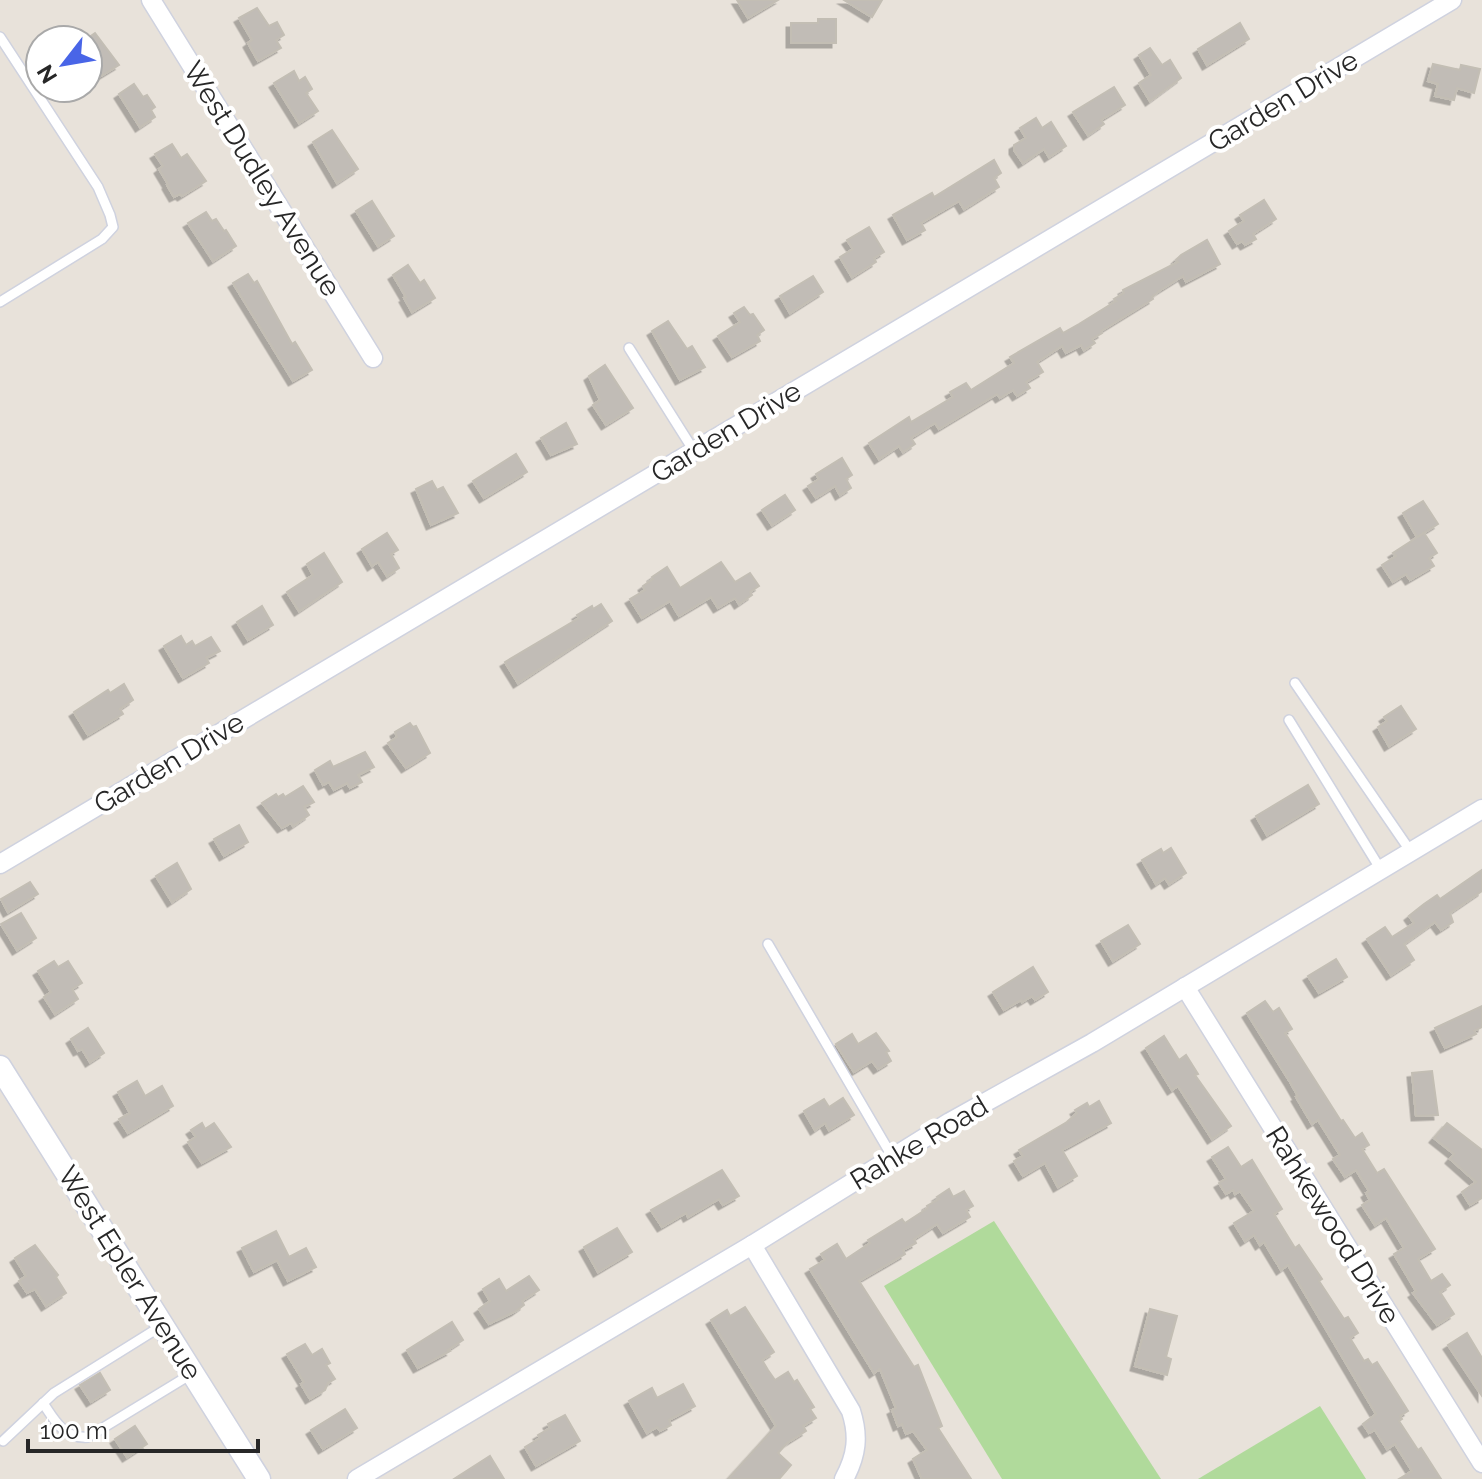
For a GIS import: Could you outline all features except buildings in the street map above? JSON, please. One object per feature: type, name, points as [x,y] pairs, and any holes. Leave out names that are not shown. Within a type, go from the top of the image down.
[{"type":"street","name":"West Dudley Avenue","points":[[151,0],[373,358]]},
{"type":"street","name":"Garden Drive","points":[[0,864],[1452,0]]},
{"type":"street","name":"Rahke Road","points":[[357,1479],[1482,809]]},
{"type":"street","name":"Rahkewood Drive","points":[[1185,987],[1482,1463]]},
{"type":"street","name":"West Epler Avenue","points":[[0,1067],[259,1479]]},
{"type":"street","points":[[752,1245],[851,1411],[857,1441],[852,1477]]},
{"type":"lane","points":[[0,37],[98,187],[113,227],[102,239],[0,302]]},
{"type":"lane","points":[[629,348],[694,451]]},
{"type":"lane","points":[[1295,683],[1411,852]]},
{"type":"lane","points":[[1289,720],[1381,870]]},
{"type":"lane","points":[[768,944],[893,1158]]},
{"type":"lane","points":[[3,1441],[43,1403],[89,1369],[163,1325]]},
{"type":"lane","points":[[43,1403],[60,1428],[73,1436],[88,1437],[193,1373]]},
{"type":"green space","points":[[994,1221],[1161,1479],[1002,1479],[884,1286]]},
{"type":"green space","points":[[1320,1406],[1366,1479],[1198,1479]]}]
